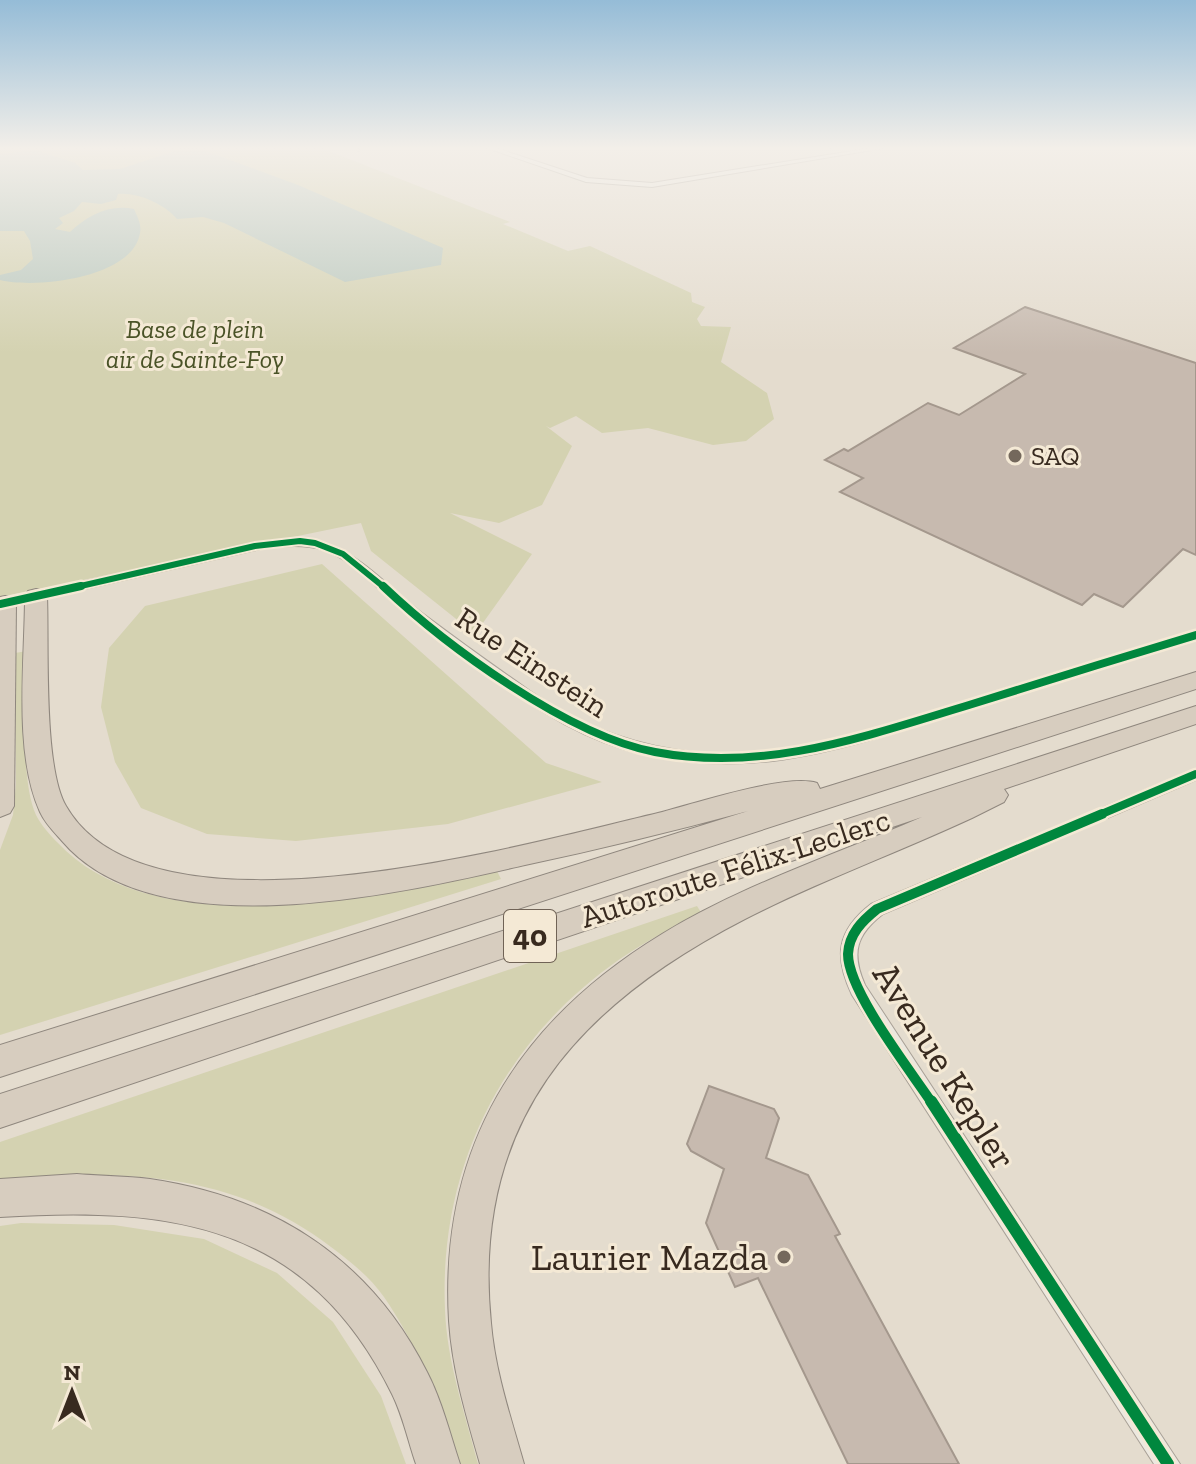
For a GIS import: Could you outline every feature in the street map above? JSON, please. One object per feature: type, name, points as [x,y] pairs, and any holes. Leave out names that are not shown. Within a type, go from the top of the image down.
[{"type":"highway","points":[[36,596],[42,774],[53,810],[68,834],[103,860],[131,874],[178,887],[255,893],[365,885],[547,849],[759,798],[907,772]]},
{"type":"highway","points":[[0,806],[2,603]]},
{"type":"highway","name":"Autoroute Félix-Leclerc","points":[[0,1061],[1196,680]]},
{"type":"highway","name":"Autoroute Félix-Leclerc","points":[[0,1111],[1196,715]]},
{"type":"highway","points":[[502,1464],[480,1382],[470,1322],[471,1230],[482,1174],[501,1122],[543,1053],[601,994],[667,946],[738,908],[944,821],[1060,760]]},
{"type":"highway","points":[[0,1198],[87,1192],[165,1198],[237,1217],[299,1250],[347,1290],[392,1350],[419,1407],[438,1464]]},
{"type":"street","name":"Rue Einstein","points":[[2,603],[269,544],[298,542],[324,545],[352,558],[409,610],[561,717],[634,749],[709,760],[780,757],[831,747],[1196,635]]},
{"type":"street","name":"Avenue Kepler","points":[[1168,1464],[858,990],[847,955],[851,935],[865,917],[877,909],[1196,774]]},
{"type":"green space","name":"Base de plein air de Sainte-Foy","points":[[0,216],[495,216],[510,222],[503,224],[568,251],[590,246],[691,293],[692,302],[705,307],[697,319],[701,326],[731,327],[721,362],[767,393],[774,419],[746,441],[713,445],[648,428],[602,433],[576,416],[550,428],[546,426],[572,446],[542,505],[499,523],[450,513],[532,554],[475,634],[371,551],[361,523],[0,597]]},
{"type":"green space","points":[[322,564],[546,763],[602,782],[448,824],[296,841],[207,834],[141,808],[115,762],[101,707],[109,648],[145,606]]},
{"type":"green space","points":[[27,651],[27,779],[36,815],[58,843],[99,875],[150,894],[207,904],[268,905],[330,901],[391,892],[497,871],[501,879],[0,1035],[0,850],[13,815],[16,784],[15,653]]},
{"type":"green space","points":[[697,906],[702,914],[644,943],[592,980],[547,1022],[510,1071],[480,1124],[459,1182],[447,1244],[445,1310],[453,1368],[478,1464],[457,1464],[418,1357],[379,1290],[346,1258],[293,1222],[254,1203],[214,1189],[173,1181],[88,1175],[0,1179],[0,1142]]},
{"type":"green space","points":[[21,1223],[114,1225],[204,1239],[277,1273],[333,1322],[381,1396],[406,1464],[0,1464],[0,1226]]},
{"type":"shaded area","points":[[0,216],[63,216],[59,218],[63,223],[55,229],[70,232],[93,216],[137,216],[140,224],[140,233],[133,248],[120,261],[81,277],[36,283],[0,280],[0,275],[21,270],[33,259],[30,241],[24,231],[0,231]]},
{"type":"shaded area","points":[[174,216],[370,216],[443,248],[441,265],[345,282],[224,223],[203,217],[177,219]]},
{"type":"building","name":"SAQ","points":[[1025,307],[1196,363],[1196,555],[1183,549],[1123,607],[1094,594],[1082,605],[840,492],[863,478],[825,460],[844,449],[848,451],[928,403],[959,415],[1025,374],[954,348]]},
{"type":"building","name":"Laurier Mazda","points":[[709,1086],[774,1109],[779,1118],[766,1158],[808,1175],[840,1234],[835,1236],[959,1464],[848,1464],[758,1278],[735,1287],[706,1223],[724,1169],[691,1151],[687,1144]]},
{"type":"cycle path","points":[[0,604],[255,546],[300,541],[315,543],[330,547],[356,562],[412,612],[512,685],[558,714],[604,736],[653,752],[705,759],[764,758],[831,747],[1196,635]]},
{"type":"cycle path","points":[[1168,1464],[858,990],[848,955],[853,935],[877,909],[1196,774]]},
{"type":"place","name":"SAQ","points":[[1015,456]]},
{"type":"place","name":"Laurier Mazda","points":[[784,1257]]}]
